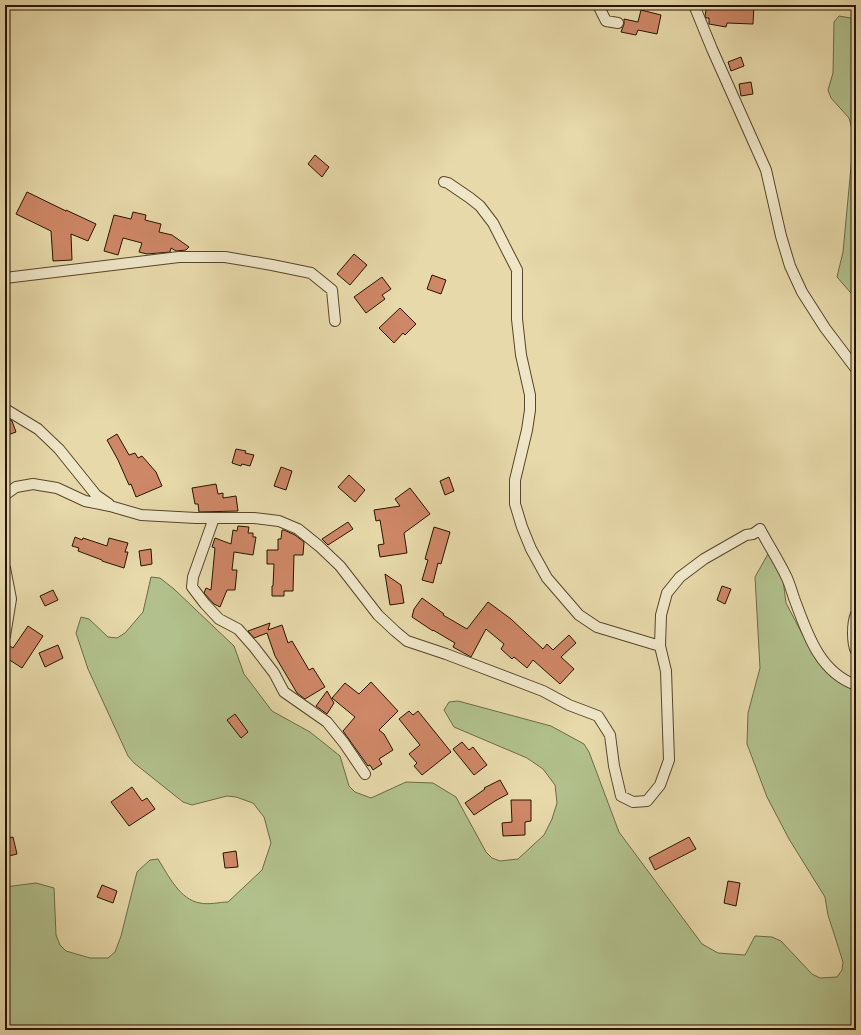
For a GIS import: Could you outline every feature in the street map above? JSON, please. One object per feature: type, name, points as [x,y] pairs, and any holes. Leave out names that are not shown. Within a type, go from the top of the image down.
[{"type":"street","points":[[598,5],[606,21],[618,23]]},
{"type":"street","points":[[694,5],[766,170],[781,236],[790,266],[802,292],[825,328],[856,369]]},
{"type":"street","points":[[444,182],[448,183],[480,206],[493,223],[517,270],[517,319],[521,355],[530,395],[530,403],[527,430],[515,480],[515,504],[531,549],[547,578],[578,615],[597,627],[660,646]]},
{"type":"street","points":[[5,278],[179,257],[225,257],[311,273],[332,290],[335,321]]},
{"type":"street","points":[[5,409],[38,429],[59,449],[96,494],[110,506]]},
{"type":"street","points":[[5,495],[16,487],[33,484],[57,488],[85,501],[110,506],[141,515],[196,518],[254,518],[279,521],[298,529],[340,566],[378,614],[407,641],[446,654],[543,691],[569,705],[598,716],[610,735],[614,766],[621,796],[633,802],[647,801],[660,785],[669,760],[666,671],[660,646],[660,615],[667,593],[680,578],[704,559],[746,535],[753,534],[760,530],[787,579],[804,627],[819,655],[829,669],[846,682],[856,685]]},
{"type":"street","points":[[214,518],[193,576],[192,587],[219,619],[238,629],[250,642],[274,673],[284,692],[327,722],[344,743],[365,774]]},
{"type":"street","points":[[5,568],[11,599],[5,636]]},
{"type":"street","points":[[856,614],[854,619],[854,646],[856,651]]},
{"type":"green space","points":[[839,16],[856,19],[856,299],[837,277],[843,252],[854,135],[849,118],[831,98],[828,90],[833,73],[834,22]]},
{"type":"green space","points":[[768,554],[776,556],[781,565],[786,603],[808,645],[856,686],[856,1030],[5,1030],[5,887],[36,883],[54,888],[56,935],[60,945],[66,951],[90,958],[108,958],[115,952],[121,936],[137,872],[150,860],[158,859],[175,886],[186,897],[193,901],[207,904],[228,902],[262,870],[271,843],[264,817],[253,803],[236,797],[227,796],[192,805],[183,802],[134,763],[128,756],[88,669],[76,633],[81,617],[89,619],[108,637],[117,638],[125,633],[143,612],[151,577],[160,578],[174,589],[234,646],[244,674],[272,711],[310,732],[340,756],[349,786],[355,792],[371,798],[406,782],[433,783],[456,797],[486,852],[492,858],[500,861],[518,859],[544,835],[552,819],[557,803],[555,785],[543,769],[527,758],[454,727],[444,710],[449,702],[458,701],[551,726],[584,744],[589,752],[619,832],[702,944],[718,953],[745,955],[755,936],[772,937],[781,941],[812,974],[820,978],[837,977],[842,970],[843,962],[828,915],[825,897],[789,839],[767,797],[747,744],[748,713],[760,668],[755,577]]},
{"type":"building","points":[[707,5],[754,5],[753,24],[727,23],[726,27],[709,24],[709,18],[706,18],[705,16]]},
{"type":"building","points":[[641,10],[661,15],[657,34],[638,30],[636,35],[621,32],[624,19],[638,22]]},
{"type":"building","points":[[741,57],[744,66],[731,71],[728,62]]},
{"type":"building","points":[[751,82],[753,94],[741,96],[739,84]]},
{"type":"building","points":[[315,155],[329,167],[322,177],[308,164]]},
{"type":"building","points":[[27,192],[96,224],[88,241],[71,234],[72,260],[53,261],[51,231],[16,214]]},
{"type":"building","points":[[133,212],[146,215],[145,220],[161,224],[159,232],[172,235],[189,247],[186,250],[176,251],[171,248],[170,252],[147,254],[139,252],[142,243],[123,238],[118,255],[104,251],[114,215],[131,219]]},
{"type":"building","points":[[354,254],[367,265],[350,285],[337,274]]},
{"type":"building","points":[[432,275],[446,280],[441,294],[427,289]]},
{"type":"building","points":[[382,277],[391,289],[382,295],[385,299],[366,313],[354,297]]},
{"type":"building","points":[[400,308],[416,324],[405,335],[403,333],[394,343],[379,328]]},
{"type":"building","points":[[5,417],[12,421],[16,432],[5,436]]},
{"type":"building","points":[[117,434],[129,455],[135,453],[138,458],[142,456],[156,472],[162,486],[136,497],[131,484],[129,485],[107,440]]},
{"type":"building","points":[[236,449],[246,451],[245,453],[254,455],[250,466],[242,464],[241,466],[232,463]]},
{"type":"building","points":[[281,467],[292,471],[286,490],[274,486]]},
{"type":"building","points":[[349,475],[365,490],[355,502],[338,487]]},
{"type":"building","points":[[449,477],[454,491],[445,495],[440,481]]},
{"type":"building","points":[[216,484],[218,494],[223,493],[223,498],[236,496],[238,511],[199,512],[198,504],[195,504],[192,488]]},
{"type":"building","points":[[410,488],[430,514],[404,533],[407,553],[380,557],[378,545],[384,544],[380,520],[376,521],[374,510],[400,506],[395,499]]},
{"type":"building","points":[[348,522],[353,529],[328,545],[322,539]]},
{"type":"building","points":[[238,526],[249,527],[248,533],[253,533],[253,537],[256,537],[253,555],[234,552],[232,570],[237,570],[235,590],[227,590],[220,607],[214,604],[204,593],[206,588],[211,590],[215,548],[212,547],[215,538],[231,544],[233,530],[237,531]]},
{"type":"building","points":[[434,527],[450,532],[441,564],[438,563],[433,583],[422,580],[428,560],[425,559]]},
{"type":"building","points":[[282,530],[295,535],[304,542],[303,555],[294,555],[293,591],[284,591],[284,596],[272,596],[274,564],[267,564],[267,550],[278,550],[278,539],[281,539]]},
{"type":"building","points":[[75,537],[82,540],[83,538],[107,546],[109,538],[128,543],[125,552],[128,552],[124,568],[78,551],[79,548],[72,546]]},
{"type":"building","points":[[151,549],[152,564],[141,566],[139,551]]},
{"type":"building","points":[[385,574],[401,585],[404,603],[390,605]]},
{"type":"building","points":[[722,586],[731,589],[725,604],[717,600]]},
{"type":"building","points":[[53,590],[58,600],[45,606],[40,596]]},
{"type":"building","points":[[422,598],[444,614],[443,615],[467,629],[488,602],[511,619],[543,649],[547,644],[553,650],[569,635],[576,643],[561,657],[574,669],[560,684],[533,660],[527,668],[514,657],[512,659],[501,649],[504,644],[486,629],[471,657],[453,647],[455,643],[412,617],[414,609]]},
{"type":"building","points":[[270,623],[268,630],[282,625],[288,643],[292,641],[309,670],[313,668],[325,687],[305,699],[297,693],[275,656],[267,633],[254,638],[248,631]]},
{"type":"building","points":[[28,626],[43,636],[22,668],[5,657],[5,655],[10,646],[13,648]]},
{"type":"building","points":[[58,645],[63,658],[45,667],[39,653]]},
{"type":"building","points":[[371,682],[398,711],[379,730],[384,734],[393,750],[379,759],[382,764],[373,770],[370,765],[368,766],[343,731],[355,717],[332,698],[345,683],[359,694]]},
{"type":"building","points":[[327,691],[334,703],[327,714],[316,706]]},
{"type":"building","points":[[409,711],[413,715],[418,711],[451,752],[422,775],[414,766],[417,763],[409,754],[420,745],[399,719]]},
{"type":"building","points":[[235,714],[248,732],[241,738],[227,720]]},
{"type":"building","points":[[462,742],[469,750],[473,747],[487,765],[474,775],[453,749]]},
{"type":"building","points":[[500,780],[508,794],[474,815],[465,803],[485,789],[484,788]]},
{"type":"building","points":[[132,787],[142,801],[147,798],[155,809],[129,826],[111,802]]},
{"type":"building","points":[[511,800],[531,800],[531,821],[525,822],[525,835],[503,836],[502,823],[512,822]]},
{"type":"building","points":[[13,837],[17,854],[5,857],[5,839]]},
{"type":"building","points":[[689,837],[696,849],[655,870],[649,858]]},
{"type":"building","points":[[236,851],[238,867],[225,868],[223,853]]},
{"type":"building","points":[[728,881],[740,883],[736,906],[724,903]]},
{"type":"building","points":[[102,885],[117,891],[113,903],[97,897]]}]
